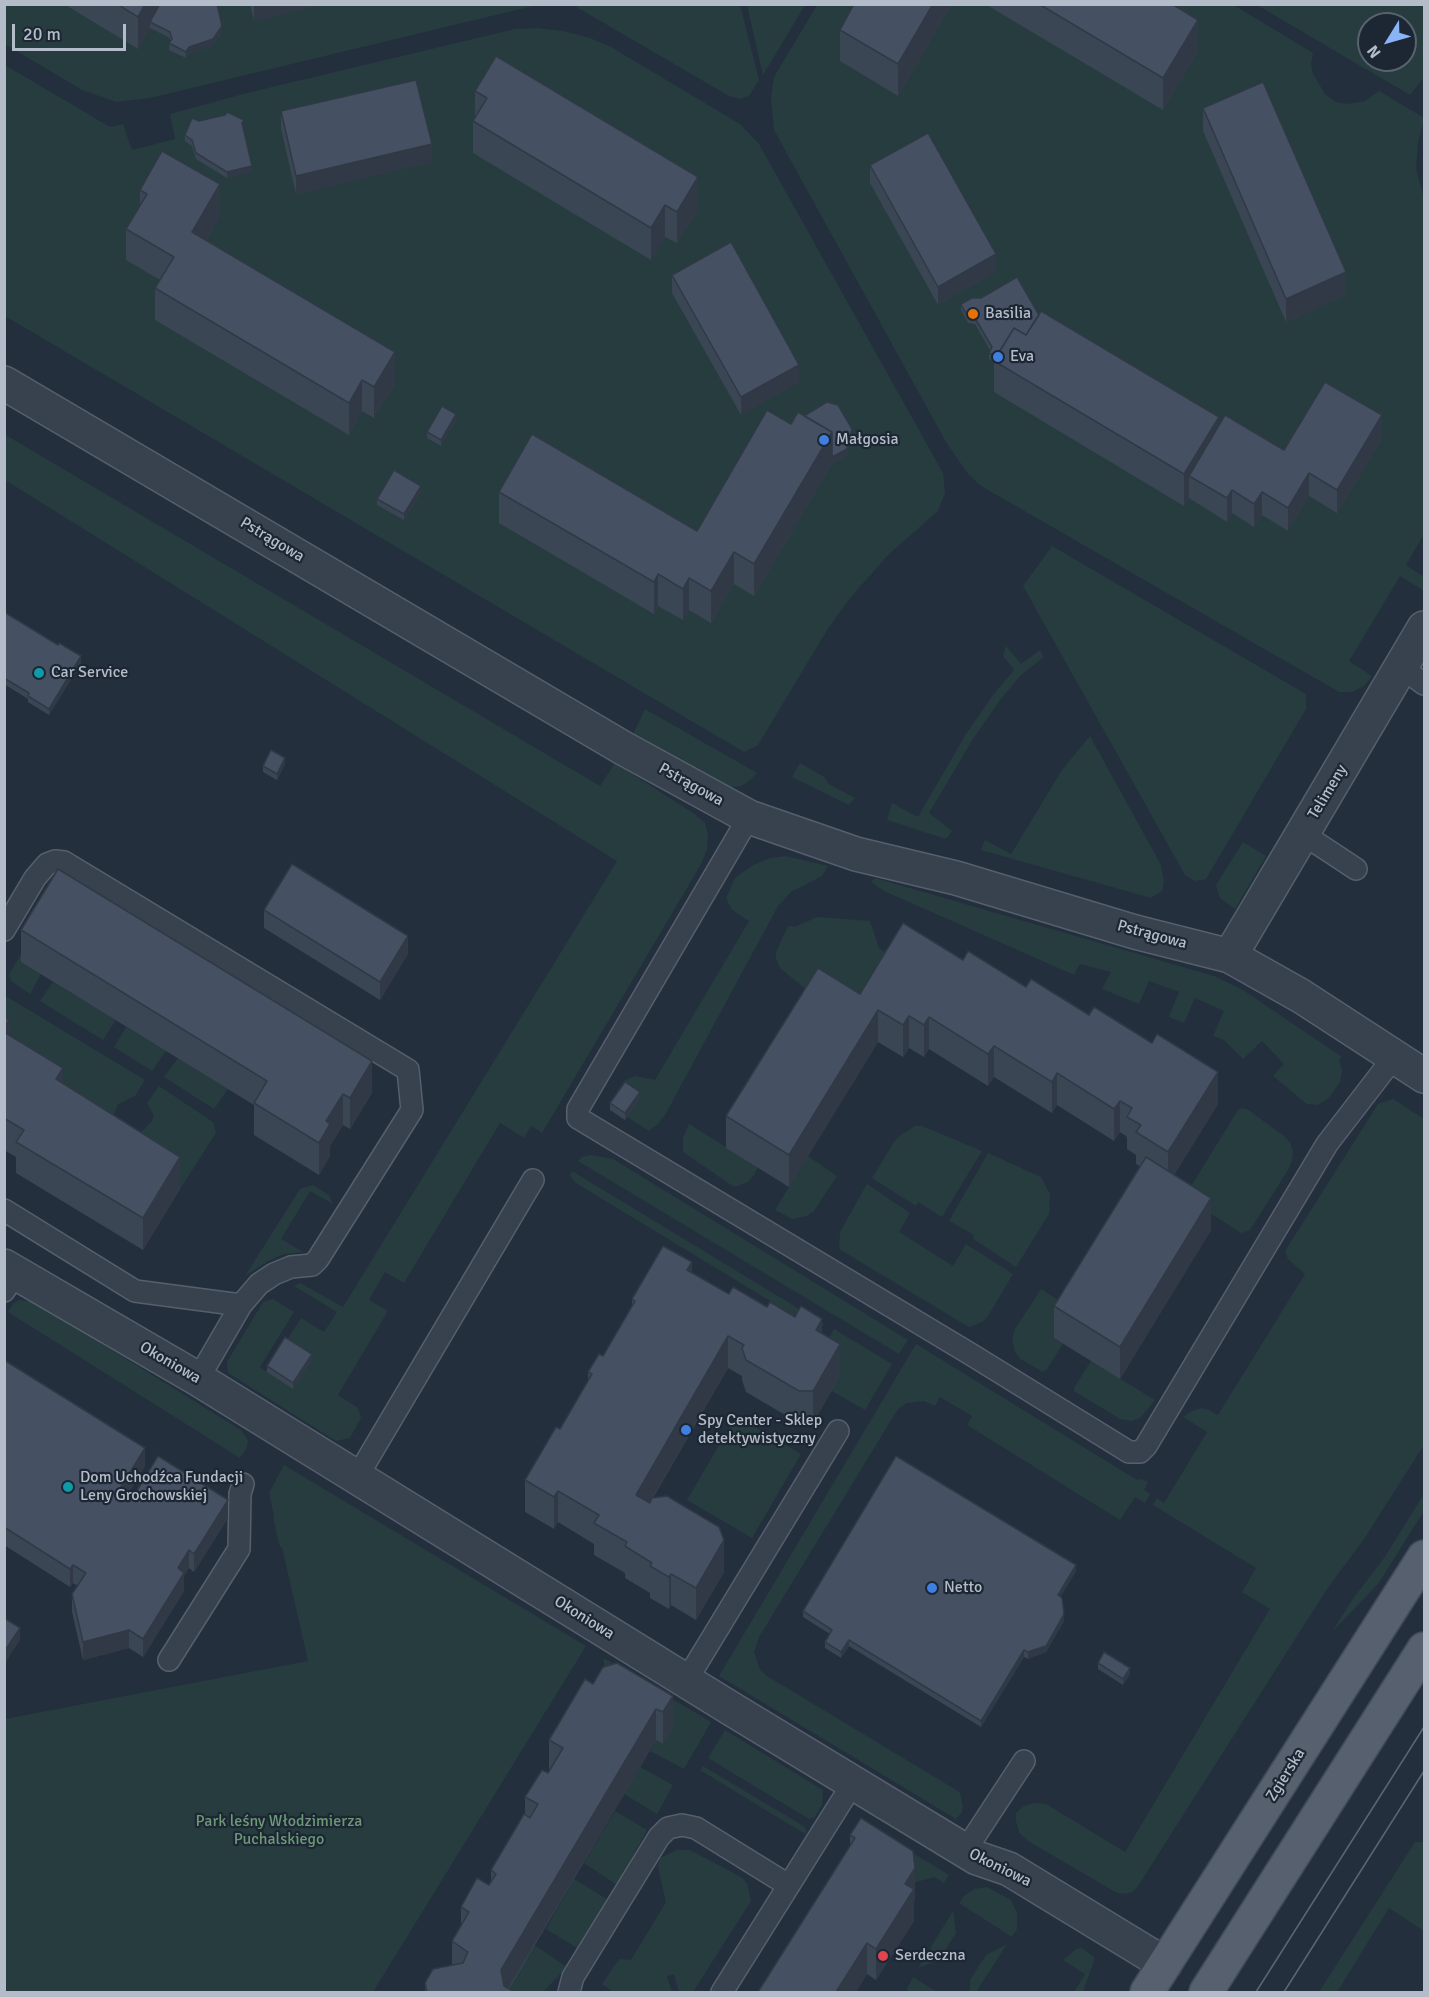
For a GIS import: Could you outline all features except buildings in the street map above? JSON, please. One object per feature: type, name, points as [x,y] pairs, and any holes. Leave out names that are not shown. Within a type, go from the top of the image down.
[{"type":"main road","name":"Zgierska","points":[[1147,1992],[1425,1557]]},
{"type":"main road","points":[[1206,1992],[1425,1649]]},
{"type":"street","name":"Pstrągowa","points":[[4,383],[624,748],[749,817],[856,854],[956,878],[1135,932],[1230,956],[1301,996],[1425,1076]]},
{"type":"street","name":"Telimeny","points":[[1230,956],[1303,834],[1413,676],[1425,628]]},
{"type":"street","name":"Okoniowa","points":[[8,1276],[198,1379],[965,1851],[982,1860],[1010,1869],[1165,1964]]},
{"type":"lane","points":[[749,817],[578,1109],[578,1118],[1129,1452],[1140,1452],[1146,1446],[1327,1144],[1394,1057]]},
{"type":"lane","points":[[1303,834],[1356,869]]},
{"type":"lane","points":[[4,930],[35,878],[47,864],[55,861],[64,862],[408,1070],[412,1110],[318,1259],[312,1265],[291,1267],[274,1274],[259,1284],[241,1305],[198,1379]]},
{"type":"lane","points":[[357,1477],[533,1180]]},
{"type":"lane","points":[[4,1210],[135,1291],[241,1305]]},
{"type":"lane","points":[[686,1681],[838,1431]]},
{"type":"lane","points":[[169,1660],[239,1549],[240,1494],[243,1484]]},
{"type":"lane","points":[[965,1851],[1024,1761]]},
{"type":"lane","points":[[722,1992],[853,1783]]},
{"type":"lane","points":[[569,1992],[573,1977],[658,1837],[668,1828],[682,1825],[696,1828],[788,1885]]},
{"type":"green space","points":[[1232,4],[1313,53],[1311,63],[1313,74],[1325,94],[1336,102],[1347,104],[1365,101],[1379,91],[1424,118],[1418,142],[1416,168],[1424,199],[1424,534],[1406,565],[1424,577],[1424,588],[1423,590],[1400,576],[1349,661],[1372,676],[1364,686],[1352,692],[1339,692],[981,486],[968,474],[946,442],[774,130],[771,97],[774,77],[817,5]]},
{"type":"green space","points":[[5,5],[534,5],[150,98],[116,102],[82,90],[5,44]]},
{"type":"green space","points":[[573,5],[740,5],[759,80],[749,96],[740,99],[729,96]]},
{"type":"green space","points":[[747,5],[805,5],[763,75]]},
{"type":"green space","points":[[1257,5],[1424,5],[1424,77],[1410,95],[1371,72],[1417,72],[1417,12],[1357,12],[1357,64]]},
{"type":"green space","points":[[537,28],[563,31],[590,38],[611,47],[740,124],[759,144],[943,473],[945,493],[938,511],[889,554],[850,598],[829,627],[758,745],[744,752],[5,316],[5,65],[110,127],[123,124],[132,150],[175,139],[170,114],[247,93],[515,29]]},
{"type":"green space","points":[[4,434],[600,786],[615,763],[705,823],[708,835],[707,850],[700,866],[542,1133],[531,1126],[524,1138],[500,1123],[404,1283],[385,1272],[369,1300],[388,1311],[338,1395],[358,1408],[361,1418],[350,1438],[336,1441],[228,1373],[227,1362],[263,1302],[273,1299],[294,1312],[260,1367],[293,1389],[285,1343],[301,1318],[324,1332],[337,1312],[294,1286],[300,1283],[343,1307],[617,861],[5,480]]},
{"type":"green space","points":[[1052,546],[1306,694],[1306,709],[1206,879],[1195,881],[1185,875],[1023,586]]},
{"type":"green space","points":[[1006,646],[1021,664],[1040,650],[1044,657],[1021,675],[1000,700],[973,739],[929,813],[952,831],[946,839],[887,820],[892,803],[918,817],[966,734],[1014,670],[1003,656]]},
{"type":"green space","points":[[645,709],[757,773],[741,786],[724,785],[633,734]]},
{"type":"green space","points":[[1090,736],[1161,865],[1164,882],[1162,891],[1151,898],[981,850],[985,840],[1011,854],[1062,770]]},
{"type":"green space","points":[[800,763],[824,777],[829,784],[855,798],[849,805],[792,777]]},
{"type":"green space","points":[[1243,842],[1266,856],[1235,909],[1220,898],[1216,885]]},
{"type":"green space","points":[[786,856],[828,866],[822,876],[791,892],[778,906],[665,1115],[649,1131],[627,1117],[640,1098],[621,1095],[617,1091],[624,1081],[635,1076],[655,1080],[749,921],[732,910],[726,898],[735,878],[753,865],[770,858]]},
{"type":"green space","points":[[875,878],[1214,976],[1243,990],[1342,1057],[1339,1060],[1342,1071],[1340,1082],[1328,1099],[1317,1105],[1307,1104],[1273,1076],[1284,1064],[1262,1041],[1243,1059],[1224,1040],[1213,1036],[1224,1011],[1195,998],[1184,1023],[1169,1017],[1179,992],[1149,981],[1139,1004],[1102,989],[1111,972],[1080,964],[1074,975],[884,891],[871,882]]},
{"type":"green space","points":[[55,898],[41,974],[30,994],[11,981],[9,974]]},
{"type":"green space","points":[[817,917],[870,921],[879,948],[896,961],[860,1025],[818,999],[780,968],[776,958],[776,952],[788,926],[795,927]]},
{"type":"green space","points":[[53,982],[116,1020],[103,1040],[40,1001]]},
{"type":"green space","points":[[4,995],[145,1080],[135,1096],[118,1104],[113,1117],[5,1049]]},
{"type":"green space","points":[[126,1027],[166,1051],[152,1071],[114,1047]]},
{"type":"green space","points":[[178,1058],[228,1089],[214,1109],[164,1077]]},
{"type":"green space","points":[[159,1086],[213,1122],[216,1133],[180,1189],[140,1133],[152,1121],[154,1116],[147,1103]]},
{"type":"green space","points":[[1393,1099],[1424,1119],[1424,1445],[1364,1539],[1327,1589],[1138,1886],[1132,1892],[1117,1893],[1028,1841],[1019,1832],[1016,1813],[1024,1806],[1034,1803],[1046,1804],[1125,1852],[1270,1609],[1242,1592],[1256,1568],[1153,1505],[1157,1498],[1164,1503],[1207,1432],[1183,1417],[1201,1408],[1218,1415],[1305,1274],[1288,1259],[1285,1251],[1378,1104]]},
{"type":"green space","points":[[1247,1109],[1284,1136],[1293,1151],[1288,1170],[1250,1230],[1241,1233],[1191,1201],[1188,1191],[1238,1110]]},
{"type":"green space","points":[[689,1124],[758,1167],[748,1182],[734,1187],[683,1152],[683,1138]]},
{"type":"green space","points":[[915,1126],[922,1126],[982,1151],[942,1217],[918,1202],[916,1206],[872,1178],[894,1142]]},
{"type":"green space","points":[[988,1153],[1041,1177],[1050,1194],[1049,1214],[1016,1267],[973,1239],[974,1235],[949,1221]]},
{"type":"green space","points":[[591,1155],[613,1159],[908,1340],[899,1354],[578,1161],[582,1157]]},
{"type":"green space","points":[[808,1156],[837,1176],[814,1211],[807,1216],[792,1219],[775,1210]]},
{"type":"green space","points":[[572,1171],[824,1324],[817,1334],[783,1314],[785,1310],[576,1183],[570,1176]]},
{"type":"green space","points":[[867,1184],[910,1213],[899,1232],[953,1266],[966,1244],[1013,1274],[982,1322],[969,1327],[839,1249],[840,1232]]},
{"type":"green space","points":[[313,1185],[329,1195],[333,1204],[310,1191],[281,1239],[303,1252],[284,1254],[245,1276],[300,1189]]},
{"type":"green space","points":[[1041,1289],[1072,1309],[1054,1338],[1063,1344],[1043,1372],[1020,1359],[1015,1352],[1012,1339],[1015,1329]]},
{"type":"green space","points":[[19,1300],[34,1302],[241,1430],[248,1440],[247,1447],[240,1458],[8,1312]]},
{"type":"green space","points":[[834,1329],[892,1364],[865,1410],[832,1391],[822,1351]]},
{"type":"green space","points":[[916,1344],[1137,1480],[1148,1482],[1144,1490],[1150,1494],[1145,1503],[1135,1497],[1120,1520],[967,1425],[972,1416],[940,1397],[935,1406],[924,1401],[907,1403],[899,1408],[893,1417],[759,1637],[754,1652],[760,1670],[960,1793],[963,1806],[962,1812],[956,1819],[719,1676]]},
{"type":"green space","points":[[1091,1361],[1155,1400],[1140,1418],[1132,1421],[1120,1419],[1074,1391]]},
{"type":"green space","points":[[736,1416],[801,1454],[752,1538],[687,1500]]},
{"type":"green space","name":"Park leśny Włodzimierza Puchalskiego","points":[[284,1465],[586,1646],[373,1992],[5,1992],[5,1719],[308,1661],[269,1493]]},
{"type":"green space","points":[[1424,1494],[1424,1511],[1378,1584],[1332,1632],[1352,1600],[1384,1558]]},
{"type":"green space","points":[[604,1658],[711,1722],[684,1769],[650,1751],[656,1740],[663,1744],[672,1727],[603,1699]]},
{"type":"green space","points":[[725,1730],[823,1790],[822,1805],[815,1817],[809,1819],[708,1758]]},
{"type":"green space","points":[[703,1766],[805,1827],[807,1832],[805,1834],[700,1770]]},
{"type":"green space","points":[[640,1767],[673,1785],[657,1814],[624,1794]]},
{"type":"green space","points":[[615,1811],[647,1830],[617,1885],[584,1863]]},
{"type":"green space","points":[[875,1830],[949,1875],[944,1883],[934,1877],[913,1883]]},
{"type":"green space","points":[[1415,1842],[1424,1842],[1424,1931],[1389,1908],[1337,1992],[1319,1992]]},
{"type":"green space","points":[[677,1850],[690,1850],[741,1877],[747,1883],[751,1901],[693,1992],[679,1992],[674,1974],[667,1976],[672,1992],[613,1992],[602,1984],[619,1959],[631,1960],[666,1902],[658,1867],[660,1858]]},
{"type":"green space","points":[[574,1879],[607,1899],[577,1948],[546,1929]]},
{"type":"green space","points":[[987,1887],[1011,1900],[1017,1913],[1017,1929],[1012,1937],[959,1903],[974,1889]]},
{"type":"green space","points":[[953,1911],[956,1933],[939,1960],[918,1968]]},
{"type":"green space","points":[[1007,1944],[976,1992],[970,1992],[970,1980],[986,1955]]},
{"type":"green space","points":[[534,1945],[567,1967],[543,1992],[506,1992]]},
{"type":"green space","points":[[1082,1948],[1095,1958],[1083,1992],[1074,1992],[1085,1974],[1063,1960],[1076,1949]]},
{"type":"green space","points":[[913,1977],[937,1992],[907,1992]]},
{"type":"tram line","points":[[1256,1992],[1424,1727]]},
{"type":"tram line","points":[[1284,1992],[1424,1771]]},
{"type":"place","name":"Basilia","points":[[973,314]]},
{"type":"place","name":"Eva","points":[[998,357]]},
{"type":"place","name":"Małgosia","points":[[824,440]]},
{"type":"place","name":"Car Service","points":[[39,673]]},
{"type":"place","name":"Spy Center - Sklep detektywistyczny","points":[[686,1430]]},
{"type":"place","name":"Dom Uchodźca Fundacji Leny Grochowskiej","points":[[68,1487]]},
{"type":"place","name":"Netto","points":[[932,1588]]},
{"type":"place","name":"Serdeczna","points":[[883,1956]]}]
